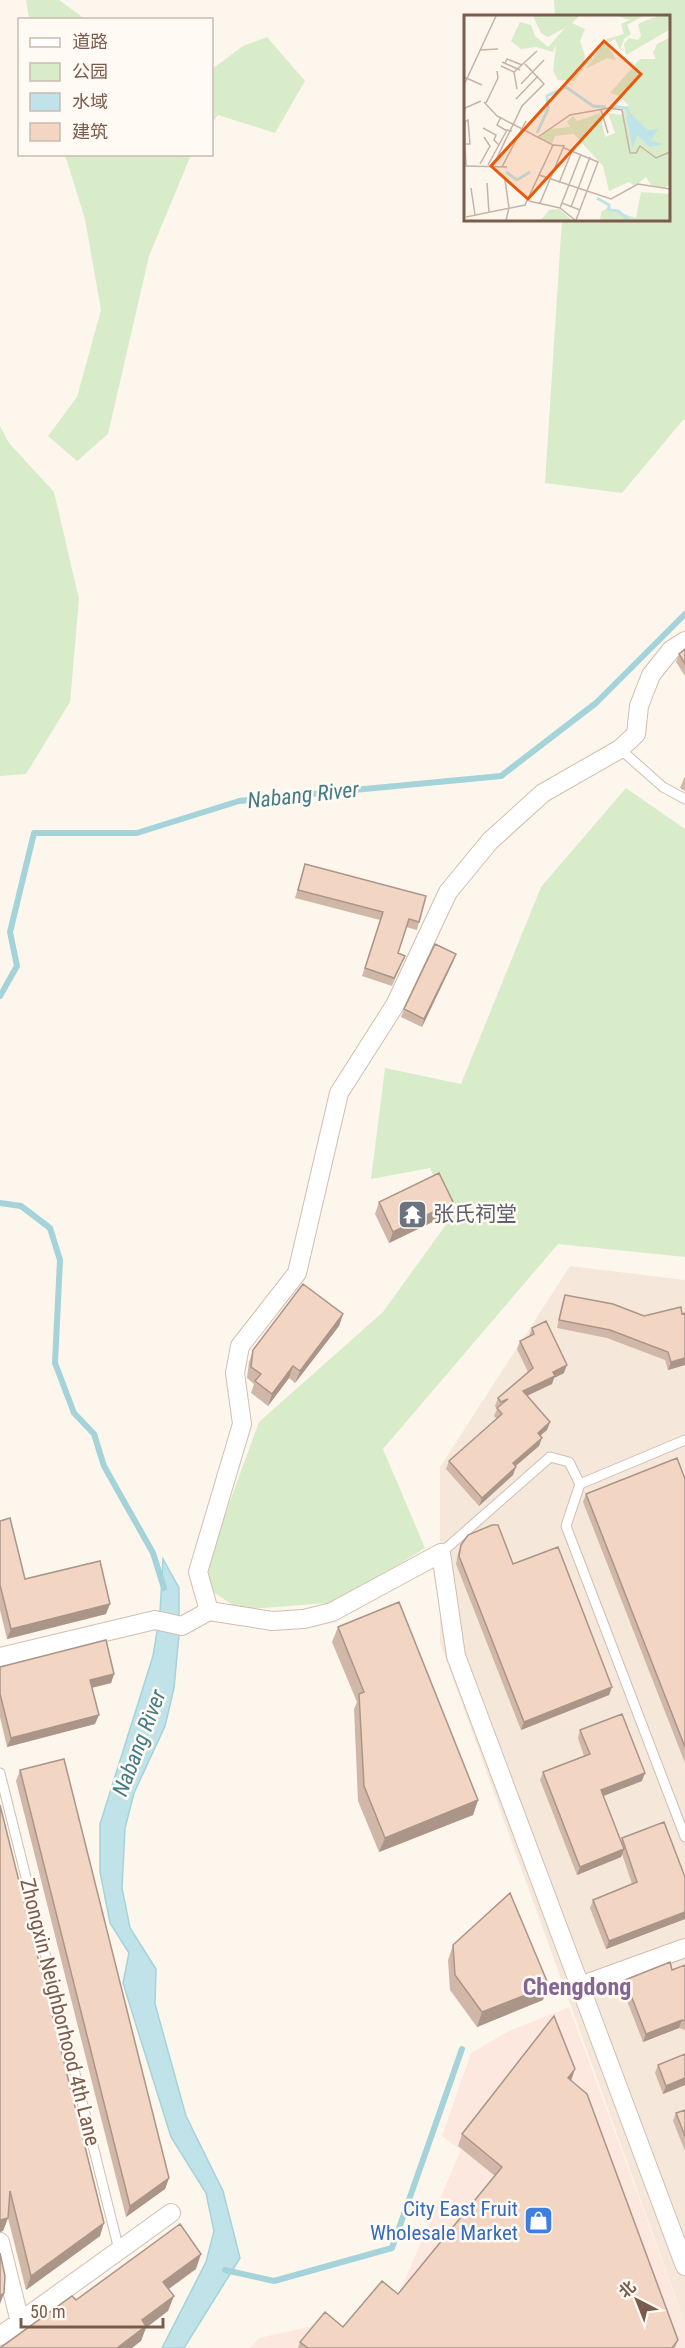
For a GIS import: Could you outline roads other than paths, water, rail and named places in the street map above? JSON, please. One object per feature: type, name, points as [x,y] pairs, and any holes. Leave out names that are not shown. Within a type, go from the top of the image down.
[{"type":"street","points":[[209,1611],[198,1572],[242,1424],[235,1373],[240,1346],[297,1273],[339,1093],[395,1005],[448,892],[490,841],[543,793],[620,749],[636,734],[639,706],[651,675],[671,650],[685,641]]},
{"type":"street","points":[[0,1657],[155,1620],[183,1626],[209,1611],[273,1622],[304,1619],[332,1612],[441,1553],[456,1656],[685,2266]]},
{"type":"street","points":[[580,1986],[685,1948]]},
{"type":"street","points":[[0,2336],[171,2213]]},
{"type":"street","points":[[0,2242],[20,2322]]},
{"type":"lane","points":[[620,749],[663,787],[685,798]]},
{"type":"lane","points":[[580,1484],[685,1440]]},
{"type":"lane","points":[[441,1553],[550,1457],[569,1462],[580,1484],[566,1526],[685,1837]]},
{"type":"lane","name":"Zhongxin Neighborhood 4th Lane","points":[[0,1773],[119,2250]]},
{"type":"water","points":[[163,1559],[179,1588],[179,1635],[174,1688],[165,1726],[134,1793],[125,1828],[122,1888],[130,1928],[156,1969],[155,2004],[186,2116],[223,2191],[240,2258],[184,2348],[162,2348],[206,2262],[214,2231],[206,2193],[171,2137],[123,1983],[129,1953],[110,1923],[100,1872],[100,1824],[153,1656],[160,1613]]},
{"type":"waterway","name":"Nabang River","points":[[0,996],[17,966],[10,932],[34,833],[137,833],[239,801],[501,776],[596,703],[685,614]]},
{"type":"waterway","name":"Nabang River","points":[[0,1203],[21,1206],[50,1228],[60,1260],[55,1363],[74,1413],[94,1434],[104,1466],[153,1553],[164,1588]]},
{"type":"waterway","points":[[225,2270],[274,2281],[392,2248],[462,2049]]},
{"type":"place","name":"张氏祠堂","points":[[412,1214]]},
{"type":"place","name":"City East Fruit Wholesale Market","points":[[539,2221]]},
{"type":"district","name":"Chengdong","points":[[577,1987]]}]
